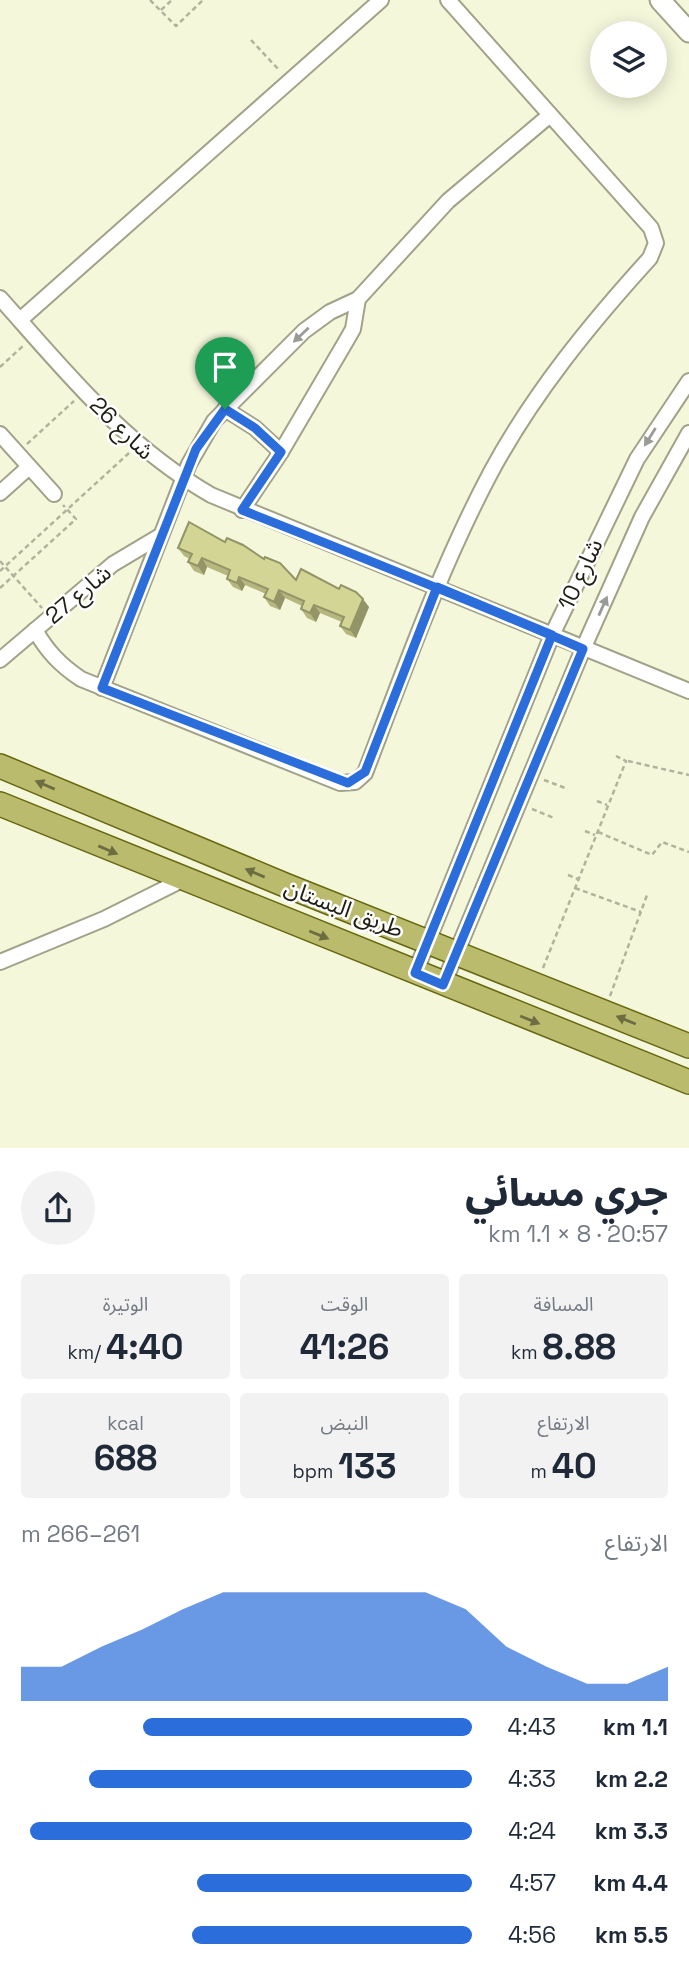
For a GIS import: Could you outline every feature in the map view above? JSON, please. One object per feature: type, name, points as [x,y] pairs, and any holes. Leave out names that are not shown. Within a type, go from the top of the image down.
[{"type":"main road","name":"طريق البستان","points":[[0,766],[689,1046]]},
{"type":"main road","name":"طريق البستان","points":[[0,804],[182,880],[689,1083]]},
{"type":"street","points":[[20,320],[381,0]]},
{"type":"street","points":[[35,630],[46,650],[62,666],[102,688],[341,783],[355,782],[365,772],[437,587],[467,519],[519,424],[581,337],[654,251],[654,235],[650,228],[448,0]]},
{"type":"street","points":[[660,0],[689,32]]},
{"type":"street","points":[[102,688],[160,536],[204,435],[225,409],[304,331],[330,312],[358,299],[448,201],[550,114]]},
{"type":"street","name":"شارع 26","points":[[0,298],[137,446],[183,479],[242,510],[689,691]]},
{"type":"street","points":[[242,510],[281,452],[353,329],[358,299]]},
{"type":"street","name":"شارع 10","points":[[415,973],[552,635],[626,479],[654,430],[689,381]]},
{"type":"street","points":[[225,409],[255,428],[281,452]]},
{"type":"street","name":"شارع 10","points":[[443,985],[583,649],[642,517],[689,433]]},
{"type":"street","points":[[0,434],[54,494]]},
{"type":"street","points":[[0,493],[29,467]]},
{"type":"street","name":"شارع 27","points":[[0,660],[113,564],[160,536]]},
{"type":"street","points":[[0,962],[104,919],[182,880]]},
{"type":"path","points":[[150,0],[176,26],[203,0]]},
{"type":"path","points":[[161,10],[172,0]]},
{"type":"path","points":[[251,40],[289,81]]},
{"type":"path","points":[[0,367],[34,336]]},
{"type":"path","points":[[17,453],[84,391]]},
{"type":"path","points":[[0,571],[137,446]]},
{"type":"path","points":[[0,588],[76,519],[54,494]]},
{"type":"path","points":[[0,561],[50,617]]},
{"type":"path","points":[[616,756],[626,761],[689,775]]},
{"type":"path","points":[[536,984],[626,761]]},
{"type":"path","points":[[531,775],[568,789]]},
{"type":"path","points":[[597,801],[608,805]]},
{"type":"path","points":[[519,804],[554,818]]},
{"type":"path","points":[[585,831],[652,855],[662,842],[689,852]]},
{"type":"path","points":[[568,875],[579,879]]},
{"type":"path","points":[[575,888],[641,912]]},
{"type":"path","points":[[605,1012],[647,895]]},
{"type":"building","points":[[189,522],[225,542],[227,538],[264,559],[265,557],[280,563],[296,580],[301,569],[339,589],[341,585],[356,592],[363,599],[350,630],[340,626],[344,617],[314,605],[310,613],[301,609],[304,601],[279,590],[274,602],[264,597],[268,589],[239,577],[237,583],[227,579],[230,570],[202,558],[198,566],[188,562],[192,554],[178,548]]},
{"type":"route","points":[[225,409],[196,449],[102,688],[341,783],[348,783],[355,782],[365,772],[437,587],[552,635],[415,973],[443,985],[583,649],[552,635],[494,611],[437,587],[242,510],[281,452],[255,428],[225,409]]}]
